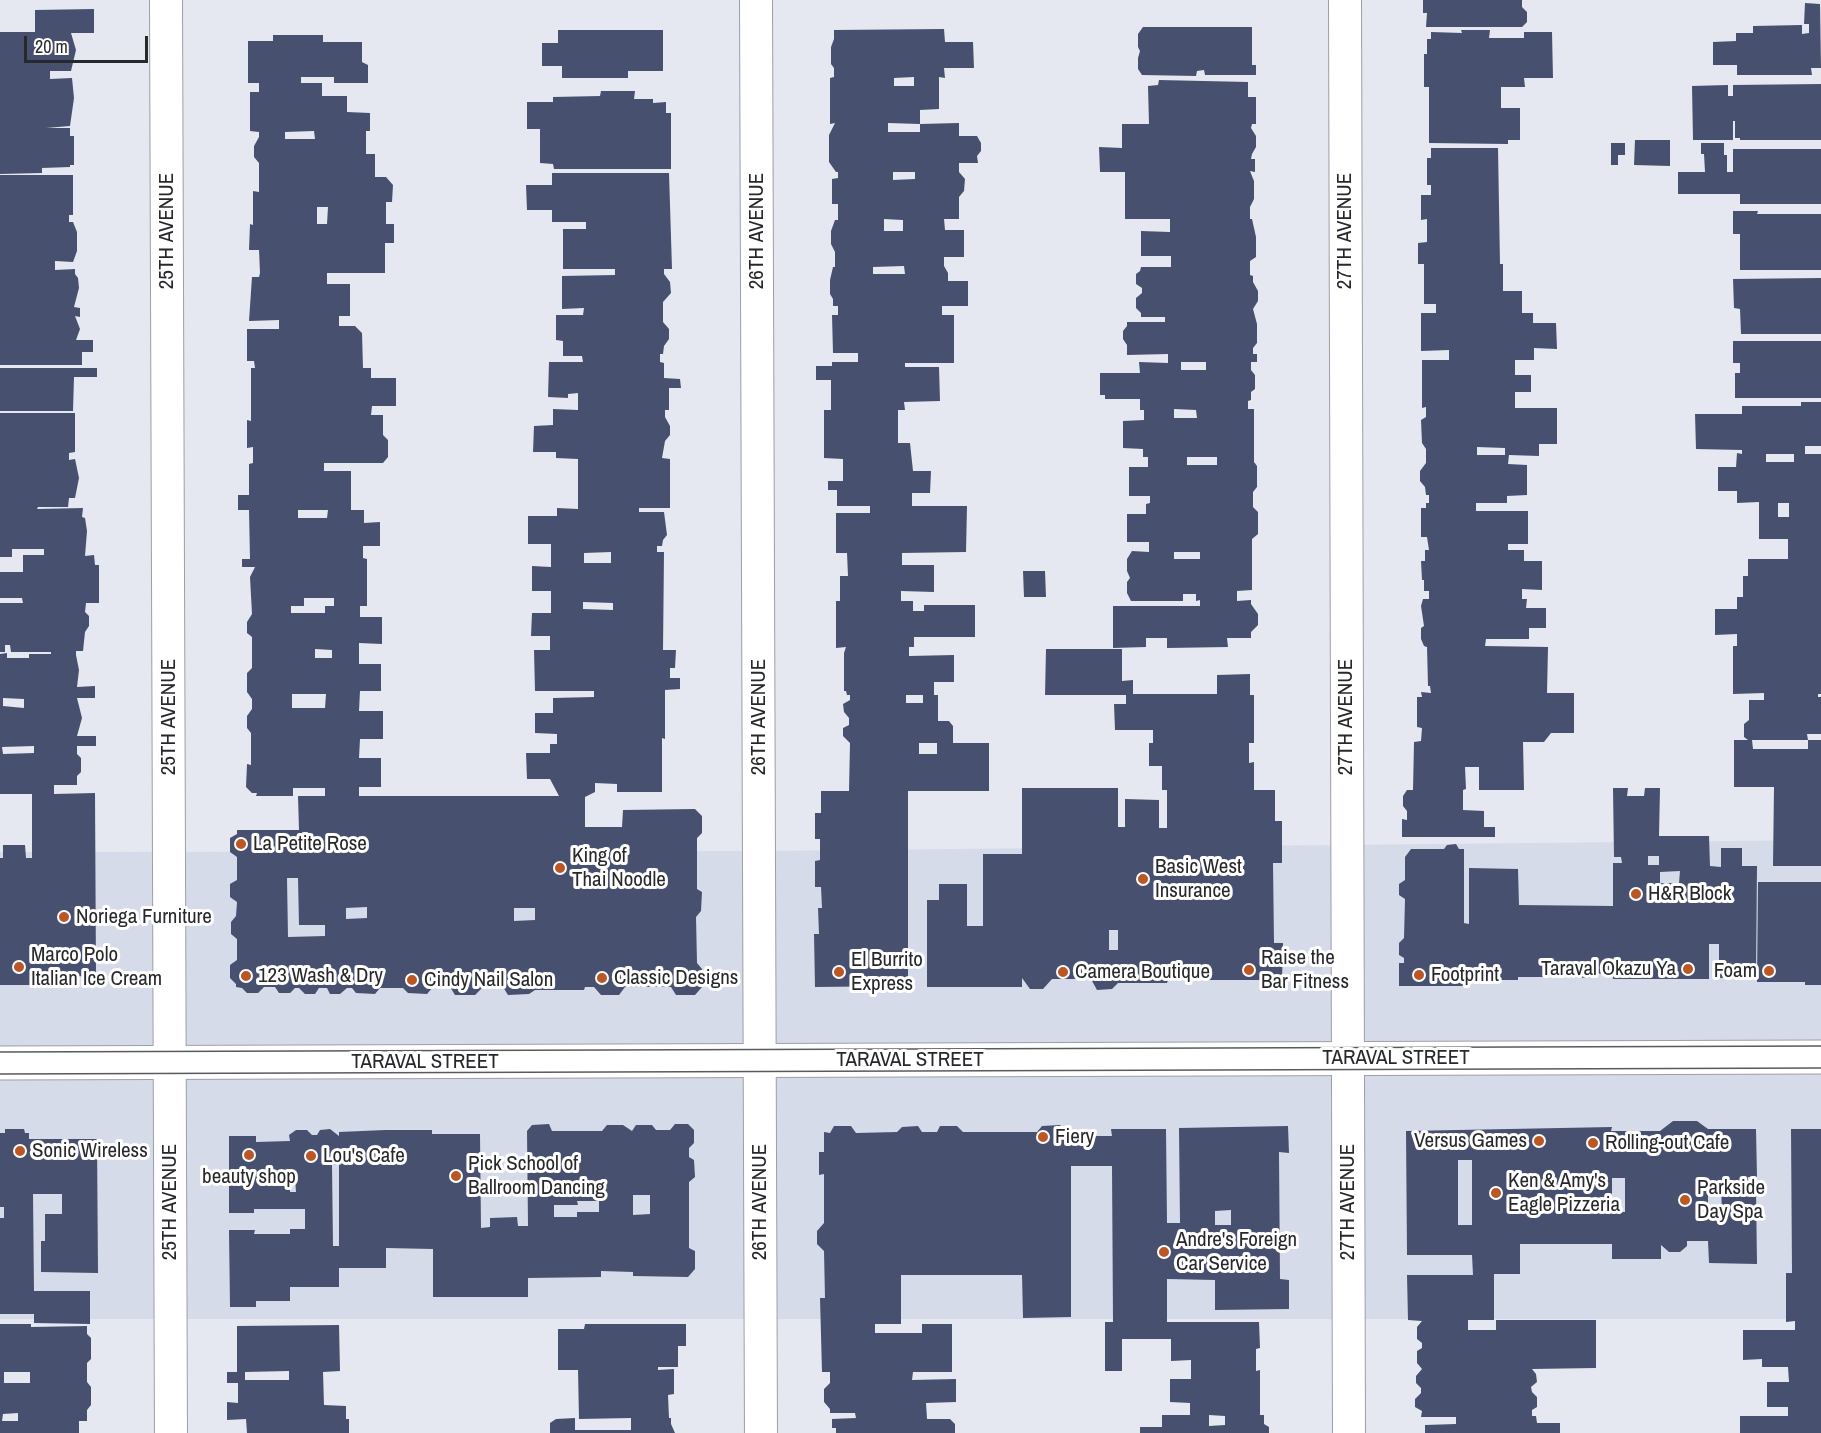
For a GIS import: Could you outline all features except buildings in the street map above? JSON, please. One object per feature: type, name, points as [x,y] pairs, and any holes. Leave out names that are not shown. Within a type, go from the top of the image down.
[{"type":"street","name":"25TH AVENUE","points":[[166,0],[171,1433]]},
{"type":"street","name":"26TH AVENUE","points":[[756,0],[761,1433]]},
{"type":"street","name":"27TH AVENUE","points":[[1345,0],[1349,1433]]},
{"type":"street","name":"TARAVAL STREET","points":[[0,1062],[1821,1057]]},
{"type":"shaded area","points":[[1821,840],[1821,1319],[0,1319],[0,852],[759,851]]},
{"type":"tram line","points":[[0,1052],[1821,1046]]},
{"type":"tram line","points":[[0,1074],[1821,1068]]},
{"type":"place","name":"La Petite Rose","points":[[241,844]]},
{"type":"place","name":"King of Thai Noodle","points":[[560,868]]},
{"type":"place","name":"Basic West Insurance","points":[[1143,879]]},
{"type":"place","name":"H&R Block","points":[[1636,894]]},
{"type":"place","name":"Noriega Furniture","points":[[64,917]]},
{"type":"place","name":"Marco Polo Italian Ice Cream","points":[[19,967]]},
{"type":"place","name":"Taraval Okazu Ya","points":[[1688,969]]},
{"type":"place","name":"Raise the Bar Fitness","points":[[1249,970]]},
{"type":"place","name":"Foam","points":[[1769,971]]},
{"type":"place","name":"El Burrito Express","points":[[839,972]]},
{"type":"place","name":"Camera Boutique","points":[[1063,972]]},
{"type":"place","name":"Footprint","points":[[1419,975]]},
{"type":"place","name":"123 Wash & Dry","points":[[246,976]]},
{"type":"place","name":"Classic Designs","points":[[602,978]]},
{"type":"place","name":"Cindy Nail Salon","points":[[412,980]]},
{"type":"place","name":"Fiery","points":[[1043,1137]]},
{"type":"place","name":"Versus Games","points":[[1539,1141]]},
{"type":"place","name":"Rolling-out Cafe","points":[[1593,1143]]},
{"type":"place","name":"Sonic Wireless","points":[[20,1151]]},
{"type":"place","name":"beauty shop","points":[[249,1155]]},
{"type":"place","name":"Lou's Cafe","points":[[311,1156]]},
{"type":"place","name":"Pick School of Ballroom Dancing","points":[[456,1176]]},
{"type":"place","name":"Ken & Amy's Eagle Pizzeria","points":[[1496,1193]]},
{"type":"place","name":"Parkside Day Spa","points":[[1685,1200]]},
{"type":"place","name":"Andre's Foreign Car Service","points":[[1164,1252]]}]
